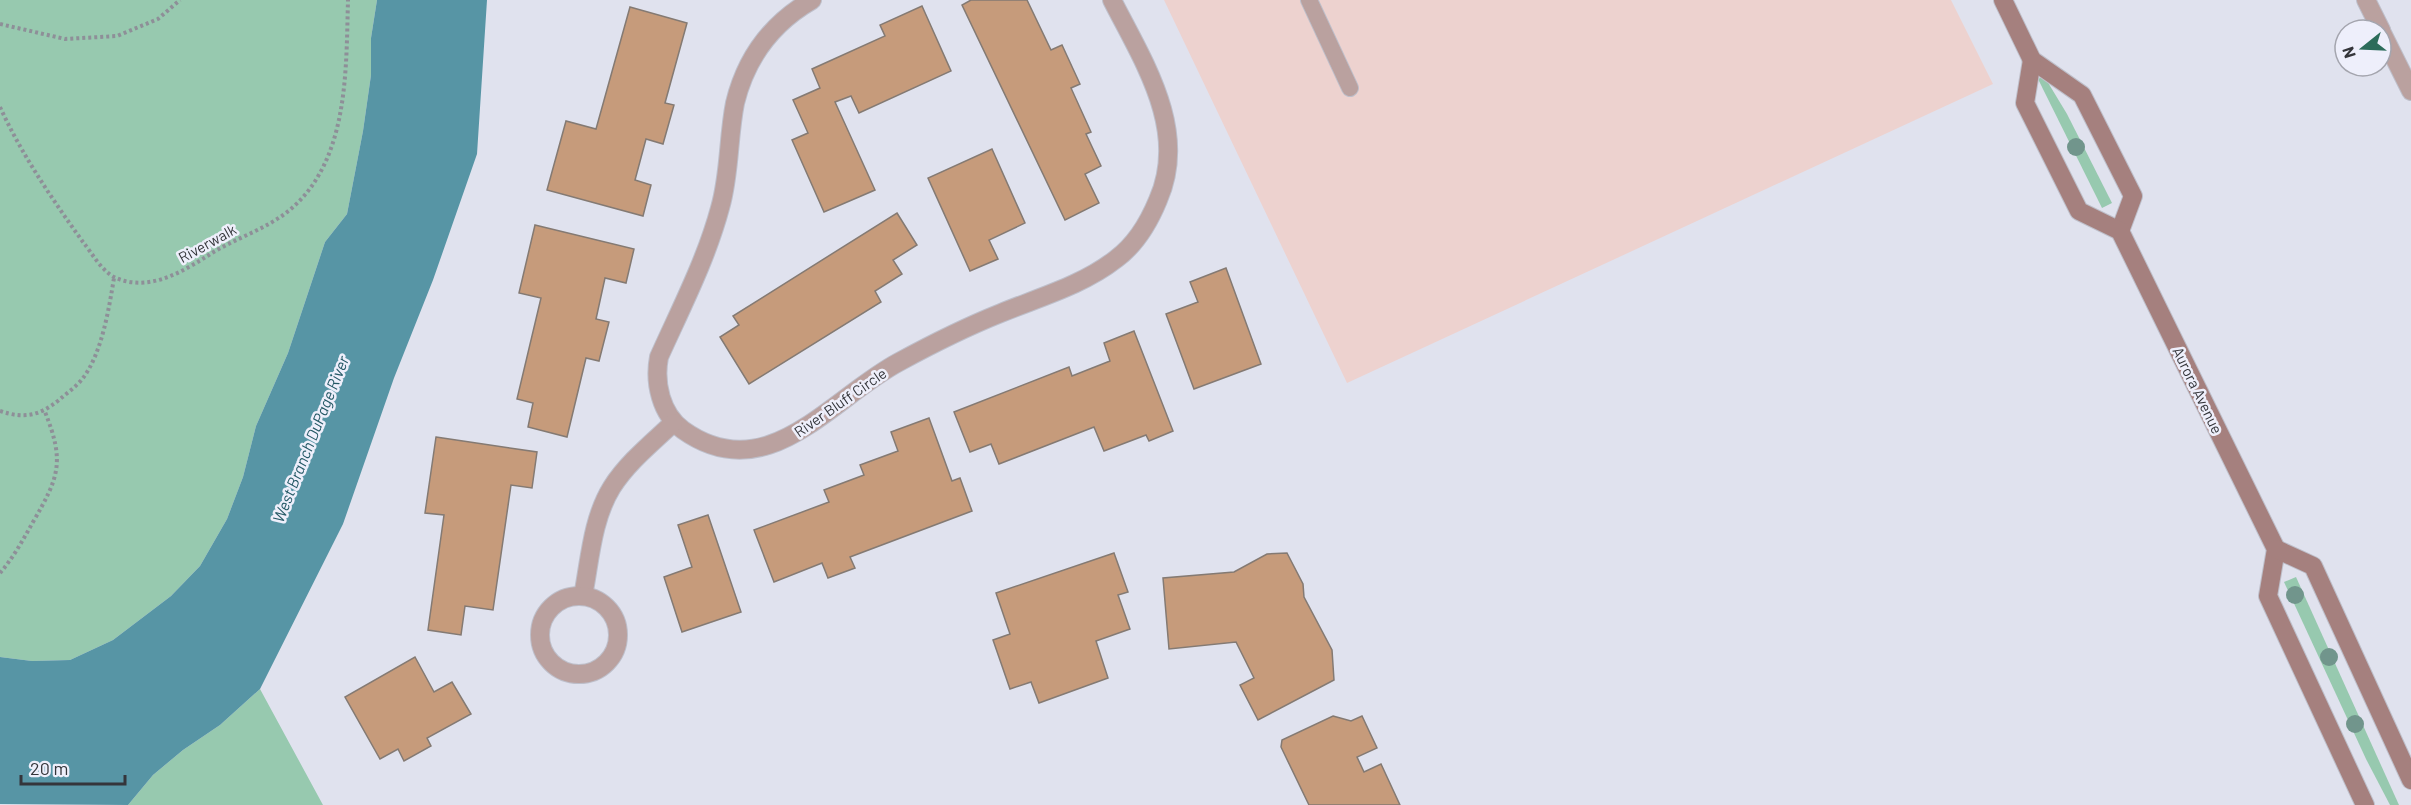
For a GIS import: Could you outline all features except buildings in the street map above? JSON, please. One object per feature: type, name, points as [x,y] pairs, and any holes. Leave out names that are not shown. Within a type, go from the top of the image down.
[{"type":"main road","points":[[2003,0],[2032,60],[2082,95],[2133,196],[2120,231],[2079,211],[2025,103],[2032,60]]},
{"type":"main road","name":"Aurora Avenue","points":[[2120,231],[2276,549]]},
{"type":"main road","points":[[2365,805],[2268,596],[2276,549],[2313,566],[2411,780]]},
{"type":"street","points":[[583,596],[599,516],[611,488],[629,465],[673,423],[659,392],[656,373],[659,357],[705,256],[720,207],[729,166],[735,104],[748,63],[774,27],[812,0]]},
{"type":"street","points":[[2366,0],[2375,18]]},
{"type":"street","name":"River Bluff Circle","points":[[673,423],[688,433],[719,447],[737,450],[763,448],[794,435],[896,363],[969,326],[1079,281],[1117,259],[1141,232],[1159,200],[1166,176],[1168,143],[1166,120],[1156,88],[1115,6]]},
{"type":"street","points":[[2393,54],[2411,91]]},
{"type":"street","points":[[571,596],[583,596],[595,599],[605,606],[617,627],[618,639],[611,656],[598,669],[586,673],[574,673],[562,670],[544,654],[540,630],[543,618],[559,600],[571,596]]},
{"type":"lane","points":[[1309,0],[1350,88]]},
{"type":"path","points":[[0,24],[65,39],[117,36],[158,19],[180,0]]},
{"type":"path","name":"Riverwalk","points":[[114,278],[134,283],[157,281],[187,269],[292,208],[312,184],[328,157],[340,111],[348,0]]},
{"type":"path","points":[[0,107],[11,131],[53,200],[99,262],[114,278],[108,311],[94,356],[83,378],[45,411],[15,416],[0,411]]},
{"type":"path","points":[[0,573],[22,542],[53,488],[57,468],[57,447],[45,411]]},
{"type":"shaded area","points":[[1164,0],[1951,0],[1993,84],[1347,383]]},
{"type":"green space","points":[[0,0],[377,0],[371,38],[371,75],[347,214],[325,242],[288,353],[256,426],[243,477],[227,519],[200,566],[171,596],[113,640],[70,660],[32,661],[0,657]]},
{"type":"green space","points":[[2044,76],[2067,114],[2112,203],[2102,208],[2038,79]]},
{"type":"green space","points":[[2296,577],[2399,805],[2390,805],[2366,759],[2284,582]]},
{"type":"green space","points":[[260,689],[323,805],[128,805],[153,775],[183,750],[220,725]]},
{"type":"water","name":"West Branch DuPage River","points":[[377,0],[487,0],[477,154],[343,524],[260,689],[220,725],[183,750],[153,775],[128,805],[0,804],[0,657],[32,661],[70,660],[113,640],[171,596],[200,566],[227,519],[243,477],[256,426],[288,353],[325,242],[347,214],[371,75],[371,38]]}]
